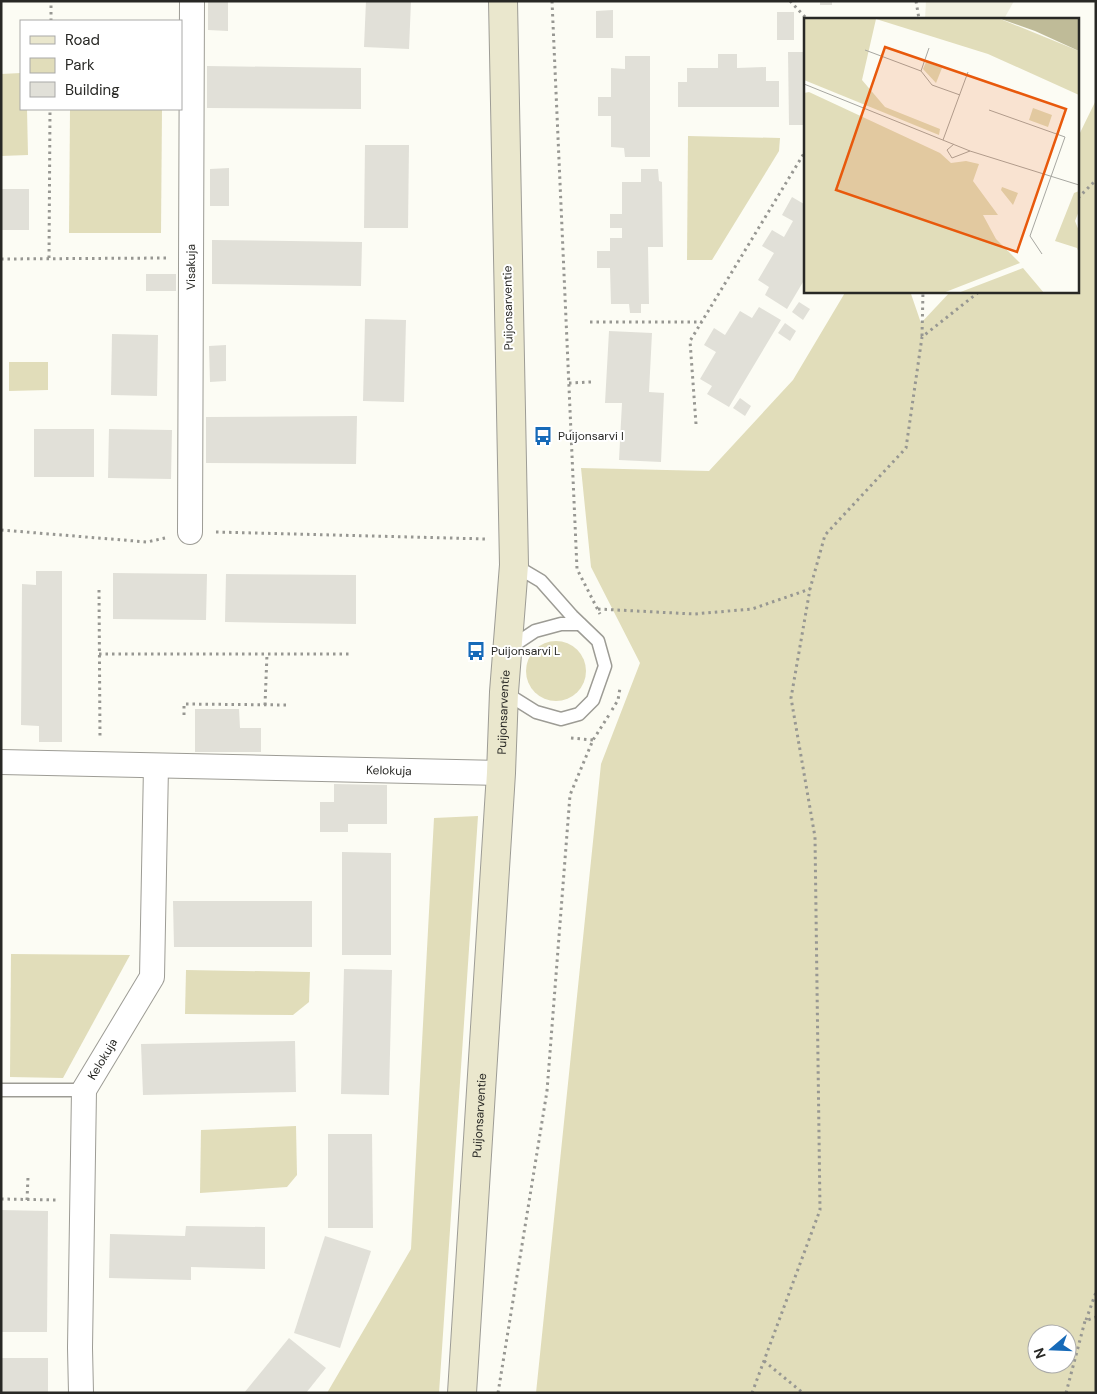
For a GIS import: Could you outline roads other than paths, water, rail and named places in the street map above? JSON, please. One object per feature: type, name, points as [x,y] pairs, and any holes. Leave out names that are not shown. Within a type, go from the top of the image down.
[{"type":"main road","name":"Puijonsarventie","points":[[462,1393],[501,773],[506,650],[514,565],[503,1]]},
{"type":"street","name":"Visakuja","points":[[190,532],[192,1]]},
{"type":"street","name":"Kelokuja","points":[[1,762],[501,773]]},
{"type":"street","name":"Kelokuja","points":[[82,1393],[80,1348],[84,1090],[152,977],[156,766]]},
{"type":"lane","points":[[504,692],[536,712],[561,720],[579,714],[593,700],[605,666],[598,641],[541,581],[514,565]]},
{"type":"lane","points":[[506,650],[536,631],[561,624],[580,624]]},
{"type":"lane","points":[[1,1090],[84,1090]]},
{"type":"place","name":"Puijonsarvi I","points":[[543,436]]},
{"type":"place","name":"Puijonsarvi L","points":[[476,651]]}]
